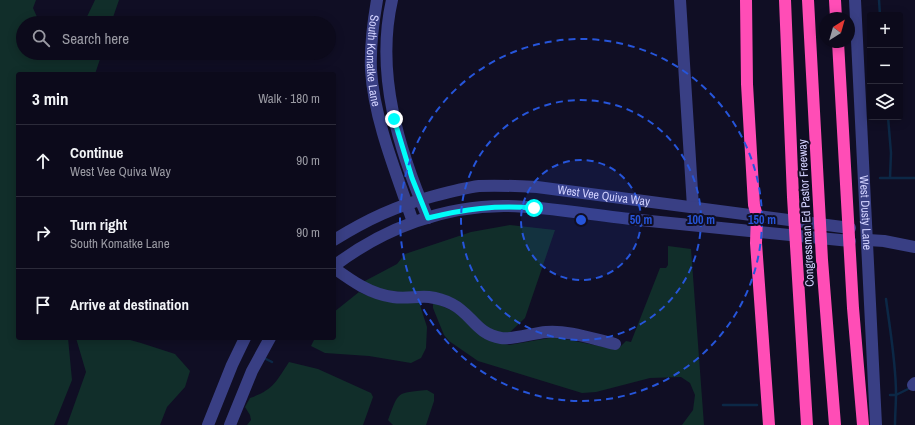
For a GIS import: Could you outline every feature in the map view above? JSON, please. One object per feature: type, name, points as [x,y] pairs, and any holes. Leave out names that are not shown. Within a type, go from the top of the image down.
[{"type":"highway","points":[[746,0],[747,84],[754,205],[757,216],[756,243],[769,425]]},
{"type":"highway","name":"Congressman Ed Pastor Freeway","points":[[785,0],[796,256],[807,425]]},
{"type":"highway","name":"Congressman Ed Pastor Freeway","points":[[808,0],[822,260],[834,425]]},
{"type":"highway","points":[[835,0],[836,12]]},
{"type":"highway","points":[[838,48],[850,228],[853,308],[863,425]]},
{"type":"street","name":"South Komatke Lane","points":[[377,0],[371,53],[373,88],[379,117],[413,222]]},
{"type":"street","name":"South Komatke Lane","points":[[392,0],[387,47],[388,78],[391,101],[398,132],[420,200],[428,218]]},
{"type":"street","points":[[680,0],[693,207]]},
{"type":"street","name":"West Dusty Lane","points":[[855,0],[876,425]]},
{"type":"street","name":"West Vee Quiva Way","points":[[407,204],[464,188],[480,186],[537,187],[850,228]]},
{"type":"street","points":[[336,239],[386,211],[407,204]]},
{"type":"street","name":"West Vee Quiva Way","points":[[428,218],[468,209],[508,206],[850,241]]},
{"type":"street","points":[[336,266],[375,239],[413,222],[428,218]]},
{"type":"street","points":[[868,240],[884,241],[915,247]]},
{"type":"street","points":[[336,268],[361,287],[380,295],[393,297],[429,297],[453,304],[475,325],[486,333],[503,339],[546,332],[560,332],[615,344]]},
{"type":"street","points":[[208,425],[232,365],[244,340]]},
{"type":"street","points":[[230,425],[252,371],[269,340]]},
{"type":"green space","points":[[0,0],[36,0],[33,8],[37,16],[16,16],[16,60],[100,60],[96,72],[16,72],[16,340],[68,340],[72,380],[54,425],[0,425]]},
{"type":"green space","points":[[95,0],[119,0],[113,16],[87,16]]},
{"type":"green space","points":[[510,225],[555,230],[525,318],[508,334],[491,330],[455,300],[435,292],[401,292],[383,290],[363,282],[397,264],[405,254],[471,232]]},
{"type":"green space","points":[[668,246],[691,249],[704,425],[682,425],[693,410],[695,395],[690,383],[681,377],[650,378],[596,392],[582,393],[478,361],[449,341],[444,335],[433,308],[433,302],[455,312],[487,339],[509,345],[555,337],[614,349],[620,347],[626,341],[631,342],[660,268],[666,268],[668,265]]},
{"type":"green space","points":[[359,292],[374,298],[388,301],[419,302],[427,327],[426,348],[421,358],[411,363],[369,356],[325,353],[311,346],[314,340],[336,340],[336,310]]},
{"type":"green space","points":[[77,340],[130,340],[175,354],[190,371],[185,387],[167,407],[160,425],[67,425],[86,372]]},
{"type":"green space","points":[[289,362],[318,369],[371,393],[373,397],[363,425],[247,425],[251,420],[245,407],[250,398],[264,392],[269,388],[281,375]]},
{"type":"green space","points":[[427,390],[434,394],[434,401],[426,425],[393,425],[388,420],[394,404],[400,395],[409,392]]},
{"type":"waterway","points":[[879,0],[880,12]]},
{"type":"waterway","points":[[888,120],[891,153],[890,178]]},
{"type":"waterway","points":[[880,178],[915,178]]},
{"type":"waterway","points":[[886,299],[895,370],[895,425]]},
{"type":"waterway","points":[[264,358],[272,362]]},
{"type":"waterway","points":[[890,395],[896,395],[910,388]]},
{"type":"waterway","points":[[723,405],[757,405]]},
{"type":"route","points":[[394,119],[412,178],[428,218],[454,211],[486,207],[508,206],[534,208]]}]
